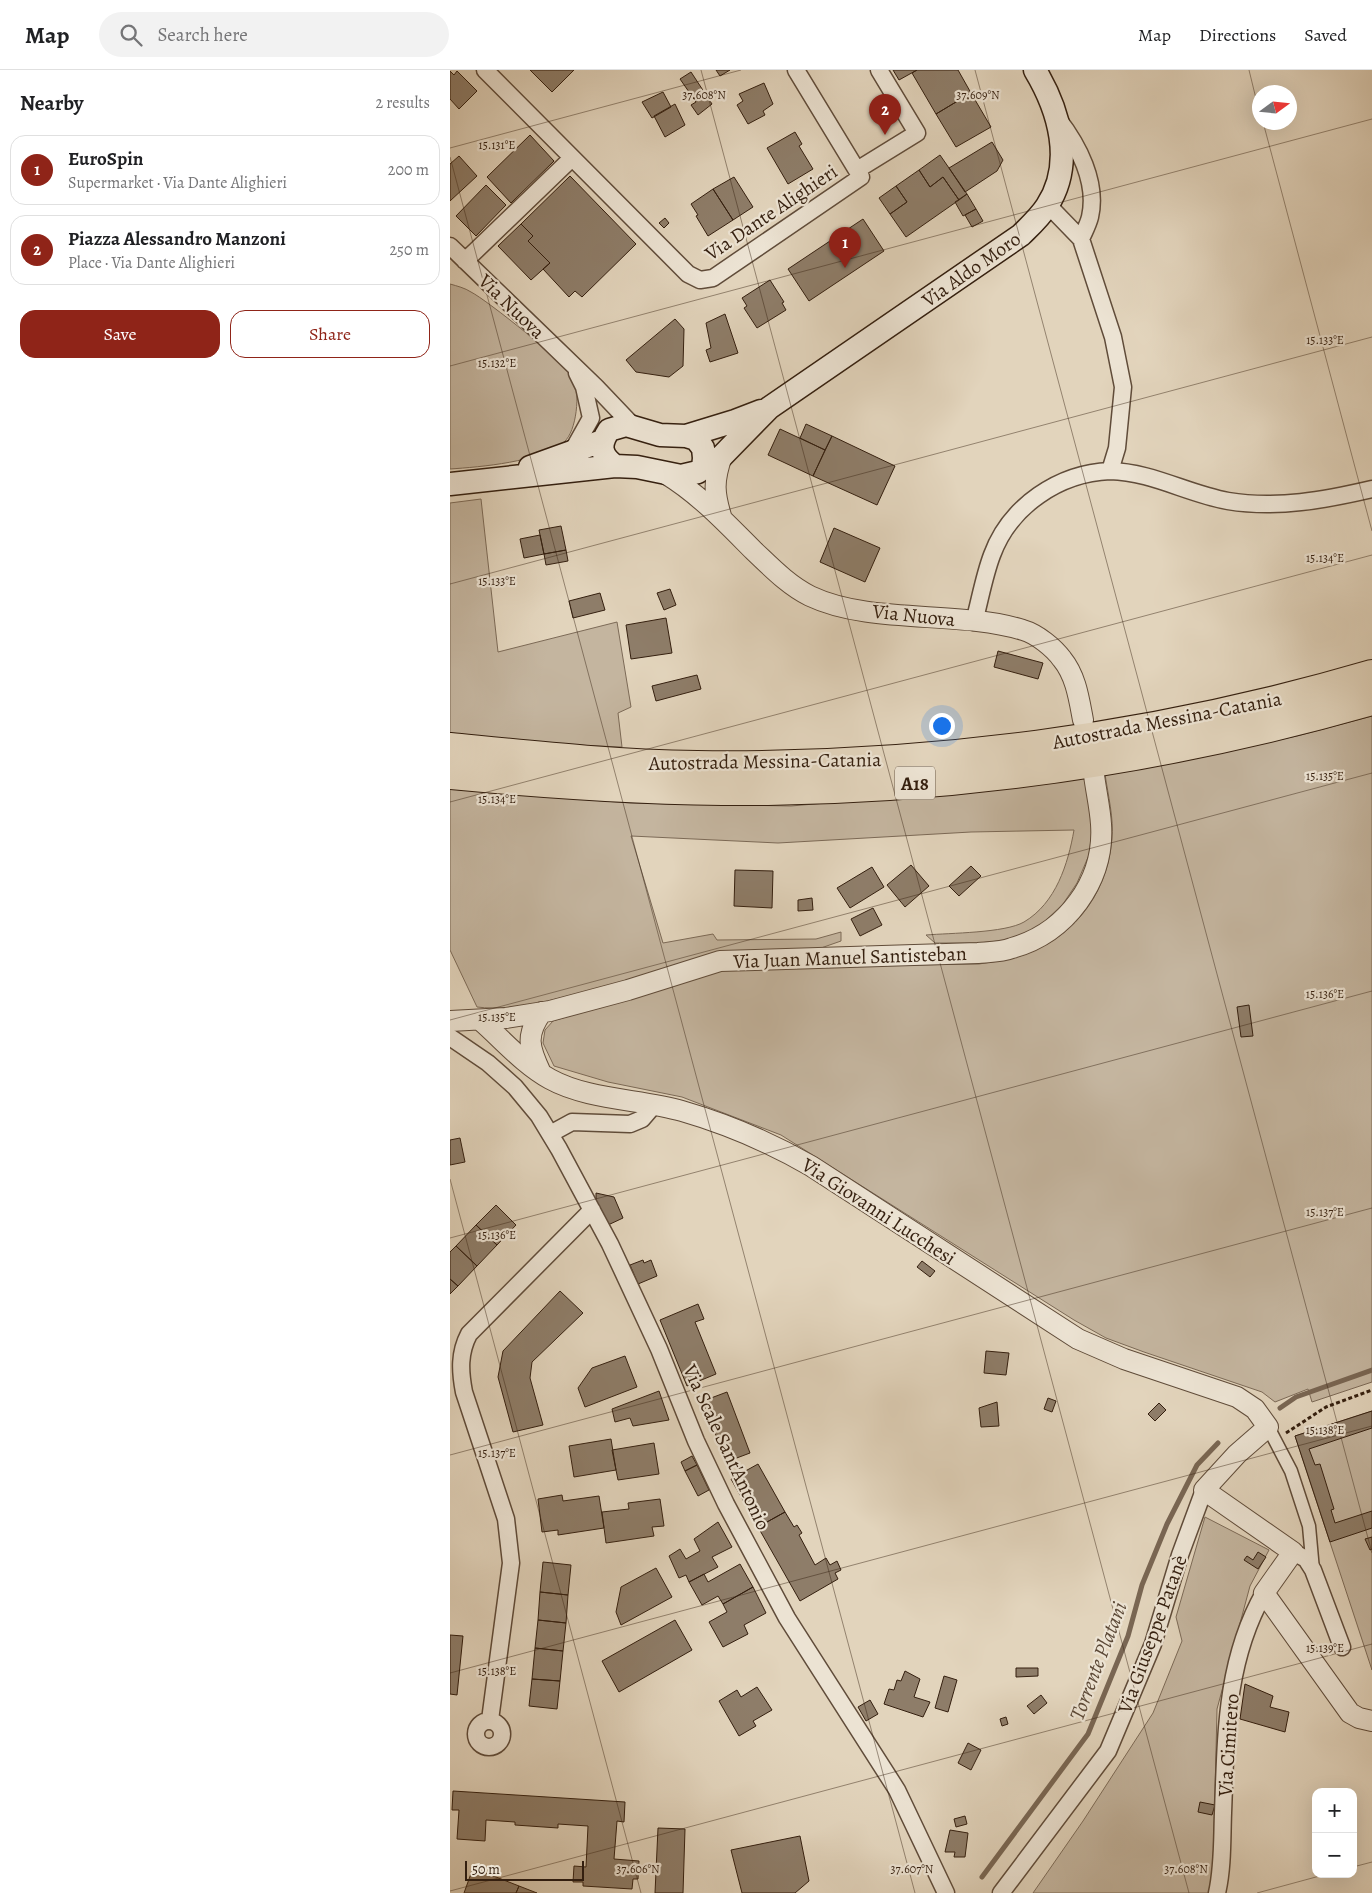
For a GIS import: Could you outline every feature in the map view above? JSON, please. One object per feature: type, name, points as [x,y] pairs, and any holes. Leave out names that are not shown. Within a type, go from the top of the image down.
[{"type":"highway","name":"Autostrada Messina-Catania","points":[[450,748],[624,762],[696,765],[769,765],[903,758],[1027,746],[1117,733],[1253,704],[1372,674]]},
{"type":"highway","name":"Autostrada Messina-Catania","points":[[450,776],[551,785],[695,790],[768,791],[906,784],[1022,772],[1122,758],[1303,720],[1372,701]]},
{"type":"main road","name":"Via Aldo Moro","points":[[769,408],[1021,235],[1048,205],[1062,165],[1063,144],[1058,119],[1035,70]]},
{"type":"main road","points":[[686,436],[769,408]]},
{"type":"main road","points":[[450,484],[615,466],[637,467],[666,474],[689,476],[713,467],[769,408]]},
{"type":"main road","points":[[615,466],[606,460],[602,452],[602,440],[609,430],[626,426],[660,435],[686,436],[696,439],[702,448],[704,458],[713,467]]},
{"type":"main road","points":[[494,478],[549,461],[602,440]]},
{"type":"street","name":"Via Dante Alighieri","points":[[485,70],[688,274],[700,280],[713,278],[861,177],[801,71]]},
{"type":"street","points":[[856,170],[917,133],[879,70]]},
{"type":"street","points":[[1058,119],[1075,141],[1088,177],[1090,216],[1081,239]]},
{"type":"street","points":[[457,261],[572,158]]},
{"type":"street","points":[[1048,205],[1081,239],[1113,336],[1123,387],[1117,448],[1110,471]]},
{"type":"street","name":"Via Nuova","points":[[450,246],[457,261],[574,366],[636,428]]},
{"type":"street","points":[[574,366],[584,387],[591,418],[602,440]]},
{"type":"street","points":[[573,450],[591,418]]},
{"type":"street","points":[[713,467],[716,498],[722,519]]},
{"type":"street","points":[[974,622],[992,555],[1006,526],[1032,499],[1074,476],[1091,472],[1110,471],[1153,477],[1228,501],[1274,505],[1337,497],[1372,489]]},
{"type":"street","name":"Via Nuova","points":[[666,474],[687,487],[774,570],[796,588],[811,596],[854,609],[974,622],[1024,630],[1042,641],[1063,660],[1076,683],[1084,720]]},
{"type":"street","name":"Via Juan Manuel Santisteban","points":[[450,1033],[480,1020],[542,1012],[628,990],[720,961],[978,953],[1012,949],[1043,935],[1058,924],[1070,913],[1088,888],[1098,859],[1101,825],[1094,775]]},
{"type":"street","points":[[541,1073],[532,1055],[530,1036],[534,1024],[542,1012]]},
{"type":"street","name":"Via Giovanni Lucchesi","points":[[480,1020],[524,1061],[550,1079],[580,1090],[682,1111],[744,1133],[784,1150],[1078,1339],[1124,1359],[1237,1397],[1255,1409],[1272,1434]]},
{"type":"street","name":"Via Scale Sant'Antonio","points":[[450,1033],[515,1087],[539,1116],[550,1134],[592,1210],[660,1350],[696,1441],[726,1504],[787,1618],[897,1790],[946,1893]]},
{"type":"street","points":[[550,1134],[572,1122],[630,1124],[642,1119],[654,1105]]},
{"type":"street","points":[[490,1720],[511,1563],[510,1540],[501,1502],[464,1392],[460,1372],[461,1357],[469,1334],[592,1210]]},
{"type":"street","points":[[1272,1434],[1291,1471],[1309,1526],[1313,1570]]},
{"type":"street","name":"Via Giuseppe Patanè","points":[[1001,1893],[1108,1751],[1152,1644],[1180,1555],[1204,1490],[1237,1454],[1272,1434]]},
{"type":"street","points":[[1204,1490],[1306,1559],[1313,1570],[1342,1647]]},
{"type":"street","name":"Via Cimitero","points":[[1217,1893],[1222,1851],[1228,1698],[1251,1617],[1264,1593],[1293,1552]]},
{"type":"street","points":[[1264,1593],[1350,1713],[1359,1718],[1372,1721]]},
{"type":"path","points":[[1272,1434],[1326,1407],[1372,1390]]},
{"type":"shaded area","points":[[450,284],[461,287],[480,297],[543,347],[569,370],[574,377],[577,402],[572,429],[564,442],[554,449],[526,459],[493,465],[450,469]]},
{"type":"shaded area","points":[[481,499],[498,652],[617,622],[631,707],[618,713],[622,747],[551,744],[450,734],[450,503]]},
{"type":"shaded area","points":[[1372,716],[1372,1382],[1312,1402],[1308,1389],[1275,1402],[1262,1392],[1106,1338],[1074,1320],[781,1135],[682,1097],[608,1082],[554,1066],[543,1043],[545,1030],[553,1021],[717,970],[769,967],[979,964],[1009,959],[1033,951],[1052,941],[1082,915],[1094,898],[1102,880],[1109,860],[1112,839],[1111,815],[1105,774],[1297,736]]},
{"type":"shaded area","points":[[1087,777],[1093,825],[1089,855],[1077,883],[1063,904],[1040,926],[1010,940],[978,943],[935,943],[926,935],[991,930],[1015,926],[1024,922],[1044,904],[1059,882],[1074,830],[971,832],[778,843],[631,836],[663,943],[713,934],[717,940],[816,939],[841,932],[841,941],[821,948],[597,989],[507,1008],[477,1007],[450,950],[450,789],[630,803],[791,806],[954,792]]},
{"type":"shaded area","points":[[1372,1411],[1372,1670],[1295,1436]]},
{"type":"shaded area","points":[[1205,1517],[1269,1550],[1250,1586],[1217,1709],[1212,1884],[1209,1893],[1033,1893],[1083,1821],[1153,1713],[1182,1641],[1176,1617]]},
{"type":"building","points":[[530,70],[574,70],[552,92]]},
{"type":"building","points":[[716,70],[730,70],[720,76]]},
{"type":"building","points":[[893,70],[917,70],[899,80]]},
{"type":"building","points":[[917,70],[958,70],[971,93],[936,114],[912,73]]},
{"type":"building","points":[[450,71],[454,75],[457,71],[477,91],[459,109],[450,99]]},
{"type":"building","points":[[691,72],[712,104],[698,115],[691,105],[696,102],[680,79]]},
{"type":"building","points":[[764,83],[773,104],[763,111],[765,115],[748,124],[737,105],[743,101],[739,94]]},
{"type":"building","points":[[663,92],[671,107],[652,118],[642,102]]},
{"type":"building","points":[[971,93],[991,127],[956,147],[936,114]]},
{"type":"building","points":[[675,104],[685,125],[665,137],[654,116]]},
{"type":"building","points":[[795,132],[802,144],[799,146],[813,169],[788,184],[767,148]]},
{"type":"building","points":[[530,135],[554,161],[511,203],[487,177]]},
{"type":"building","points":[[992,142],[1003,160],[997,171],[965,192],[949,168]]},
{"type":"building","points":[[940,155],[967,194],[959,200],[943,177],[930,187],[919,170]]},
{"type":"building","points":[[459,156],[477,176],[450,201],[450,164]]},
{"type":"building","points":[[919,170],[930,187],[943,177],[959,200],[906,237],[890,214],[907,202],[896,186]]},
{"type":"building","points":[[570,176],[636,244],[582,297],[575,291],[569,297],[543,269],[550,263],[528,241],[533,236],[521,224]]},
{"type":"building","points":[[734,177],[753,207],[733,220],[713,189]]},
{"type":"building","points":[[486,185],[506,205],[476,236],[456,216]]},
{"type":"building","points":[[896,186],[907,202],[890,214],[879,198]]},
{"type":"building","points":[[713,189],[733,220],[708,236],[691,204]]},
{"type":"building","points":[[967,194],[976,209],[963,216],[955,202]]},
{"type":"building","points":[[976,209],[983,221],[972,227],[965,215]]},
{"type":"building","points":[[665,218],[669,223],[664,228],[659,223]]},
{"type":"building","points":[[863,219],[884,251],[809,301],[788,269]]},
{"type":"building","points":[[521,224],[533,236],[528,241],[550,263],[531,280],[498,246]]},
{"type":"building","points":[[770,280],[784,302],[782,303],[786,310],[757,328],[744,308],[747,306],[742,298]]},
{"type":"building","points":[[725,314],[738,353],[710,362],[706,350],[711,348],[706,323]]},
{"type":"building","points":[[675,319],[684,329],[683,366],[669,377],[636,372],[626,360]]},
{"type":"building","points":[[806,424],[832,436],[825,450],[800,438]]},
{"type":"building","points":[[780,429],[825,450],[813,476],[768,455]]},
{"type":"building","points":[[832,436],[895,466],[877,505],[813,476]]},
{"type":"building","points":[[561,526],[566,550],[544,554],[539,530]]},
{"type":"building","points":[[834,528],[880,548],[865,582],[820,562]]},
{"type":"building","points":[[540,535],[544,554],[524,558],[520,539]]},
{"type":"building","points":[[566,550],[568,561],[546,565],[544,554]]},
{"type":"building","points":[[670,589],[676,605],[664,610],[657,593]]},
{"type":"building","points":[[600,593],[605,610],[573,618],[569,601]]},
{"type":"building","points":[[666,618],[672,653],[631,659],[626,625]]},
{"type":"building","points":[[998,651],[1043,663],[1038,679],[994,667]]},
{"type":"building","points":[[697,675],[701,689],[656,701],[652,686]]},
{"type":"building","points":[[911,865],[929,886],[905,907],[887,885]]},
{"type":"building","points":[[971,866],[981,876],[959,896],[949,886]]},
{"type":"building","points":[[872,867],[884,887],[850,908],[837,888]]},
{"type":"building","points":[[735,870],[773,871],[772,908],[734,906]]},
{"type":"building","points":[[812,898],[813,910],[798,911],[798,900]]},
{"type":"building","points":[[873,908],[882,925],[860,936],[851,919]]},
{"type":"building","points":[[1249,1005],[1253,1036],[1241,1037],[1237,1007]]},
{"type":"building","points":[[460,1138],[465,1162],[450,1165],[450,1140]]},
{"type":"building","points":[[596,1193],[614,1197],[623,1218],[608,1225],[596,1200]]},
{"type":"building","points":[[496,1205],[516,1225],[497,1245],[476,1225]]},
{"type":"building","points":[[476,1225],[497,1245],[477,1266],[456,1246]]},
{"type":"building","points":[[456,1246],[477,1266],[458,1286],[450,1279],[450,1252]]},
{"type":"building","points":[[643,1260],[644,1263],[651,1260],[657,1276],[638,1284],[630,1265]]},
{"type":"building","points":[[922,1261],[935,1271],[930,1277],[917,1267]]},
{"type":"building","points":[[450,1279],[458,1286],[450,1294]]},
{"type":"building","points":[[560,1291],[583,1313],[532,1362],[530,1378],[543,1425],[513,1432],[498,1377],[503,1351]]},
{"type":"building","points":[[698,1304],[704,1319],[695,1322],[716,1374],[687,1386],[660,1320]]},
{"type":"building","points":[[986,1351],[1009,1353],[1006,1375],[984,1373]]},
{"type":"building","points":[[625,1356],[637,1387],[585,1407],[578,1388],[592,1368]]},
{"type":"building","points":[[659,1391],[669,1420],[633,1426],[630,1418],[615,1422],[612,1409]]},
{"type":"building","points":[[727,1392],[750,1453],[726,1462],[703,1401]]},
{"type":"building","points":[[1048,1398],[1056,1401],[1052,1412],[1044,1409]]},
{"type":"building","points":[[997,1402],[999,1426],[981,1427],[979,1408]]},
{"type":"building","points":[[1159,1403],[1166,1410],[1155,1421],[1148,1414]]},
{"type":"building","points":[[1372,1411],[1372,1428],[1309,1449],[1315,1465],[1320,1464],[1334,1509],[1331,1510],[1335,1523],[1372,1511],[1372,1528],[1330,1542],[1295,1436]]},
{"type":"building","points":[[611,1439],[616,1470],[574,1477],[569,1446]]},
{"type":"building","points":[[654,1443],[659,1474],[618,1480],[612,1450]]},
{"type":"building","points":[[692,1456],[697,1465],[685,1471],[681,1462]]},
{"type":"building","points":[[758,1464],[785,1512],[758,1527],[731,1479]]},
{"type":"building","points":[[697,1465],[709,1490],[698,1496],[685,1471]]},
{"type":"building","points":[[562,1495],[563,1501],[599,1496],[604,1528],[558,1535],[558,1530],[542,1532],[538,1499]]},
{"type":"building","points":[[660,1499],[664,1526],[652,1527],[654,1536],[606,1543],[602,1512],[629,1509],[628,1503]]},
{"type":"building","points":[[785,1512],[794,1527],[797,1525],[802,1533],[799,1535],[815,1565],[826,1558],[830,1565],[837,1561],[841,1570],[835,1573],[838,1579],[800,1601],[758,1527]]},
{"type":"building","points":[[718,1522],[732,1547],[712,1557],[718,1567],[689,1582],[686,1575],[679,1578],[669,1556],[680,1549],[686,1559],[700,1551],[694,1539]]},
{"type":"building","points":[[1372,1537],[1372,1549],[1370,1550],[1365,1539]]},
{"type":"building","points":[[1258,1552],[1266,1557],[1258,1569],[1244,1560],[1247,1556],[1253,1560]]},
{"type":"building","points":[[543,1562],[571,1565],[568,1595],[540,1592]]},
{"type":"building","points":[[740,1564],[753,1587],[723,1604],[718,1596],[702,1605],[689,1582],[704,1574],[708,1582]]},
{"type":"building","points":[[656,1568],[672,1597],[621,1625],[616,1612],[621,1587]]},
{"type":"building","points":[[753,1587],[766,1613],[744,1625],[748,1634],[723,1647],[709,1622],[727,1612],[723,1604]]},
{"type":"building","points":[[540,1592],[568,1595],[566,1623],[538,1620]]},
{"type":"building","points":[[538,1620],[566,1623],[563,1651],[535,1648]]},
{"type":"building","points":[[675,1620],[692,1650],[619,1692],[602,1661]]},
{"type":"building","points":[[450,1635],[463,1636],[457,1695],[450,1694]]},
{"type":"building","points":[[535,1648],[563,1651],[560,1681],[532,1679]]},
{"type":"building","points":[[1016,1668],[1038,1668],[1038,1676],[1016,1677]]},
{"type":"building","points":[[905,1671],[920,1679],[914,1697],[930,1702],[923,1717],[884,1704],[889,1689],[894,1690],[897,1680],[901,1681]]},
{"type":"building","points":[[944,1676],[957,1680],[948,1712],[935,1708]]},
{"type":"building","points":[[532,1679],[560,1681],[557,1709],[529,1706]]},
{"type":"building","points":[[1245,1684],[1273,1696],[1270,1707],[1289,1712],[1285,1732],[1240,1719]]},
{"type":"building","points":[[757,1687],[772,1710],[753,1721],[756,1726],[739,1736],[719,1701],[737,1690],[741,1697]]},
{"type":"building","points":[[1041,1695],[1047,1703],[1034,1714],[1027,1706]]},
{"type":"building","points":[[870,1700],[878,1714],[866,1721],[858,1707]]},
{"type":"building","points":[[1006,1717],[1008,1724],[1002,1726],[1000,1719]]},
{"type":"building","points":[[968,1743],[981,1750],[971,1770],[958,1763]]},
{"type":"building","points":[[453,1791],[625,1802],[624,1822],[617,1821],[614,1859],[639,1861],[638,1879],[633,1879],[632,1889],[583,1886],[583,1882],[573,1882],[574,1866],[586,1867],[588,1826],[558,1824],[558,1828],[515,1825],[515,1822],[486,1820],[485,1841],[457,1839],[459,1810],[452,1810]]},
{"type":"building","points":[[1200,1802],[1215,1805],[1212,1815],[1198,1812]]},
{"type":"building","points":[[965,1816],[967,1824],[956,1827],[954,1819]]},
{"type":"building","points":[[658,1828],[685,1829],[683,1893],[655,1893]]},
{"type":"building","points":[[950,1830],[968,1833],[965,1857],[954,1857],[955,1852],[945,1852]]},
{"type":"building","points":[[800,1836],[809,1881],[795,1893],[742,1893],[731,1850]]},
{"type":"building","points":[[473,1868],[519,1886],[516,1893],[464,1893]]},
{"type":"building","points":[[519,1886],[537,1893],[516,1893]]},
{"type":"waterway","name":"Torrente Platani","points":[[1280,1408],[1296,1397],[1372,1370]]},
{"type":"waterway","name":"Torrente Platani","points":[[982,1877],[1088,1734],[1128,1636],[1142,1585],[1167,1524],[1197,1465],[1218,1443]]},
{"type":"place","name":"Piazza Alessandro Manzoni","points":[[885,135]]},
{"type":"place","name":"EuroSpin","points":[[845,268]]}]
